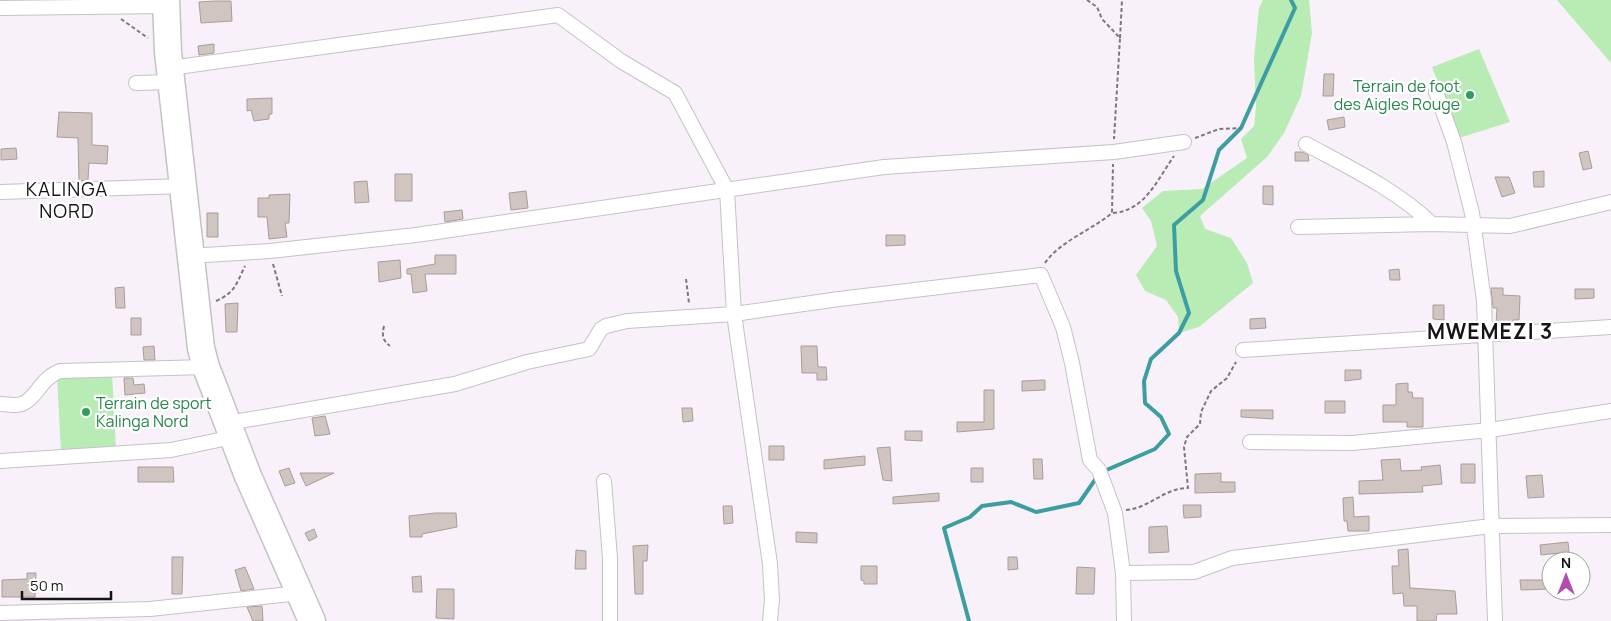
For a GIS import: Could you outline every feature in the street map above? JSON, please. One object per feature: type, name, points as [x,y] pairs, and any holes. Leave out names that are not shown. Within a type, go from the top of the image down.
[{"type":"highway","points":[[166,3],[170,67],[189,256],[201,348],[206,367],[248,476],[312,621]]},
{"type":"street","points":[[0,8],[166,3]]},
{"type":"street","points":[[136,83],[170,67],[558,16],[621,61],[674,93],[727,190],[734,314],[770,564],[772,600],[770,621]]},
{"type":"street","points":[[1436,92],[1454,142],[1473,224],[1484,301],[1490,430],[1491,526],[1495,621]]},
{"type":"street","points":[[189,256],[270,252],[519,222],[884,167],[1114,152],[1184,142]]},
{"type":"street","points":[[1306,144],[1395,196],[1421,213],[1432,224]]},
{"type":"street","points":[[0,192],[183,186]]},
{"type":"street","points":[[1298,227],[1432,224],[1510,226],[1611,202]]},
{"type":"street","points":[[0,461],[171,450],[230,430],[455,384],[528,362],[589,349],[594,344],[597,334],[606,326],[627,321],[734,314],[839,298],[1041,275],[1063,327],[1072,362],[1090,460],[1099,470],[1114,509],[1123,573],[1124,621]]},
{"type":"street","points":[[1243,350],[1611,327]]},
{"type":"street","points":[[0,404],[17,405],[26,403],[50,375],[60,371],[206,367]]},
{"type":"street","points":[[1250,442],[1352,443],[1490,430],[1611,411]]},
{"type":"street","points":[[604,481],[610,558],[610,621]]},
{"type":"street","points":[[1123,573],[1194,572],[1232,558],[1491,526],[1611,525]]},
{"type":"street","points":[[0,613],[150,609],[300,593]]},
{"type":"path","points":[[1120,38],[1122,0]]},
{"type":"path","points":[[108,5],[170,67]]},
{"type":"path","points":[[1112,213],[1125,212],[1140,204],[1184,142],[1219,129],[1241,128]]},
{"type":"path","points":[[270,252],[275,277],[282,296]]},
{"type":"path","points":[[197,306],[226,296],[239,283],[249,254]]},
{"type":"path","points":[[686,279],[691,316]]},
{"type":"path","points":[[384,326],[382,335],[384,342],[390,346]]},
{"type":"path","points":[[1114,509],[1120,510],[1145,506],[1164,493],[1188,488],[1184,446],[1187,437],[1200,424],[1201,412],[1211,391],[1227,378],[1243,350]]},
{"type":"green space","points":[[1263,0],[1309,0],[1312,33],[1301,96],[1284,133],[1267,157],[1200,216],[1205,229],[1231,238],[1247,263],[1253,283],[1199,327],[1179,333],[1178,317],[1166,300],[1145,291],[1136,275],[1157,246],[1151,221],[1142,208],[1163,191],[1202,189],[1247,158],[1241,139],[1254,126],[1256,107],[1254,59],[1259,8]]},
{"type":"green space","points":[[1557,0],[1611,0],[1611,63]]},
{"type":"green space","name":"Terrain de foot des Aigles Rouge","points":[[1479,49],[1510,122],[1459,138],[1432,67]]},
{"type":"green space","name":"Terrain de sport Kalinga Nord","points":[[112,373],[116,449],[61,452],[57,376]]},
{"type":"building","points":[[231,1],[232,21],[201,23],[199,2]]},
{"type":"building","points":[[214,44],[214,53],[199,55],[198,46]]},
{"type":"building","points":[[1324,74],[1334,74],[1333,96],[1323,96]]},
{"type":"building","points":[[272,98],[272,114],[269,114],[269,119],[254,121],[251,110],[247,111],[247,99]]},
{"type":"building","points":[[59,112],[92,113],[92,145],[108,146],[107,164],[89,163],[88,180],[79,181],[78,138],[57,137]]},
{"type":"building","points":[[1344,117],[1345,127],[1329,130],[1327,120]]},
{"type":"building","points":[[16,148],[17,159],[1,160],[1,149]]},
{"type":"building","points":[[1588,151],[1592,168],[1583,170],[1579,153]]},
{"type":"building","points":[[1295,152],[1302,152],[1308,155],[1309,161],[1295,161]]},
{"type":"building","points":[[1544,171],[1544,187],[1534,187],[1533,172]]},
{"type":"building","points":[[395,174],[412,174],[412,201],[395,201]]},
{"type":"building","points":[[1495,177],[1509,177],[1515,193],[1502,197]]},
{"type":"building","points":[[367,181],[369,202],[355,203],[354,182]]},
{"type":"building","points":[[1263,186],[1273,186],[1273,205],[1263,204]]},
{"type":"building","points":[[526,191],[528,208],[511,210],[509,193]]},
{"type":"building","points":[[290,194],[289,223],[285,223],[287,237],[269,239],[267,217],[258,217],[258,198],[269,198],[269,195]]},
{"type":"building","points":[[462,210],[463,219],[445,222],[444,212]]},
{"type":"building","points":[[207,213],[218,213],[218,237],[207,237]]},
{"type":"building","points":[[886,235],[905,235],[905,245],[886,246]]},
{"type":"building","points":[[435,255],[456,255],[456,274],[425,274],[427,291],[413,293],[411,274],[407,274],[407,269],[435,264]]},
{"type":"building","points":[[400,260],[401,278],[379,282],[378,262]]},
{"type":"building","points":[[1399,269],[1400,280],[1390,280],[1389,270]]},
{"type":"building","points":[[124,287],[125,308],[116,308],[115,288]]},
{"type":"building","points":[[1491,288],[1503,288],[1503,295],[1520,296],[1519,320],[1513,320],[1513,324],[1496,325],[1497,308],[1493,308]]},
{"type":"building","points":[[1575,289],[1594,289],[1594,298],[1575,299]]},
{"type":"building","points":[[238,303],[237,332],[226,332],[225,304]]},
{"type":"building","points":[[1433,305],[1444,305],[1444,320],[1433,319]]},
{"type":"building","points":[[131,318],[141,318],[141,335],[131,335]]},
{"type":"building","points":[[1265,318],[1266,328],[1250,329],[1250,319]]},
{"type":"building","points":[[154,346],[155,360],[144,360],[143,347]]},
{"type":"building","points":[[801,346],[817,346],[818,367],[826,367],[827,380],[817,380],[817,373],[802,373]]},
{"type":"building","points":[[1345,370],[1361,370],[1361,379],[1345,381]]},
{"type":"building","points":[[124,378],[133,378],[134,385],[144,384],[145,393],[125,395]]},
{"type":"building","points":[[1045,380],[1045,390],[1022,391],[1022,381]]},
{"type":"building","points":[[1408,383],[1408,392],[1412,392],[1413,398],[1423,398],[1423,427],[1407,427],[1407,422],[1383,422],[1383,405],[1396,405],[1396,384]]},
{"type":"building","points":[[984,390],[994,390],[994,429],[957,432],[957,422],[984,422]]},
{"type":"building","points":[[1325,401],[1345,401],[1345,413],[1325,413]]},
{"type":"building","points":[[682,408],[692,408],[693,421],[683,422]]},
{"type":"building","points":[[1241,410],[1273,410],[1273,419],[1241,417]]},
{"type":"building","points":[[325,416],[330,434],[315,436],[312,418]]},
{"type":"building","points":[[905,431],[922,431],[922,441],[905,440]]},
{"type":"building","points":[[769,446],[784,446],[784,460],[769,460]]},
{"type":"building","points":[[890,447],[892,481],[883,480],[877,448]]},
{"type":"building","points":[[865,456],[865,465],[824,469],[824,460]]},
{"type":"building","points":[[1033,459],[1042,459],[1043,479],[1034,479]]},
{"type":"building","points":[[1400,459],[1401,471],[1422,470],[1421,467],[1440,465],[1442,484],[1422,486],[1423,492],[1359,494],[1359,481],[1383,480],[1381,460]]},
{"type":"building","points":[[1461,464],[1475,464],[1475,483],[1461,483]]},
{"type":"building","points":[[138,467],[173,467],[174,482],[138,482]]},
{"type":"building","points":[[289,468],[295,483],[285,486],[279,471]]},
{"type":"building","points":[[971,468],[983,468],[983,482],[971,482]]},
{"type":"building","points":[[300,473],[334,473],[306,486]]},
{"type":"building","points":[[1221,473],[1221,482],[1235,482],[1235,492],[1195,493],[1195,474]]},
{"type":"building","points":[[1542,475],[1544,497],[1528,498],[1526,476]]},
{"type":"building","points":[[939,493],[939,501],[893,504],[893,497]]},
{"type":"building","points":[[1353,497],[1354,517],[1369,516],[1369,531],[1348,531],[1347,521],[1344,521],[1343,498]]},
{"type":"building","points":[[1183,505],[1201,505],[1201,517],[1184,518]]},
{"type":"building","points":[[723,506],[732,506],[733,523],[724,524]]},
{"type":"building","points":[[456,513],[457,527],[422,534],[422,537],[410,537],[409,516]]},
{"type":"building","points":[[1167,526],[1169,552],[1149,553],[1149,527]]},
{"type":"building","points":[[314,529],[317,537],[309,541],[305,533]]},
{"type":"building","points":[[796,532],[817,533],[817,543],[796,542]]},
{"type":"building","points":[[1568,542],[1569,551],[1541,551],[1541,555],[1540,545]]},
{"type":"building","points":[[648,545],[647,561],[643,561],[643,594],[635,594],[633,546]]},
{"type":"building","points":[[1408,549],[1410,588],[1455,591],[1457,614],[1437,614],[1436,621],[1417,621],[1417,606],[1404,606],[1403,593],[1393,594],[1392,566],[1399,566],[1398,550]]},
{"type":"building","points":[[576,550],[586,551],[586,569],[575,569]]},
{"type":"building","points":[[172,557],[183,557],[182,594],[172,594]]},
{"type":"building","points":[[1008,557],[1017,557],[1018,569],[1008,570]]},
{"type":"building","points":[[861,566],[877,566],[877,584],[864,584],[864,581],[861,580]]},
{"type":"building","points":[[245,567],[254,589],[241,591],[235,570]]},
{"type":"building","points":[[1077,567],[1095,568],[1094,594],[1076,594]]},
{"type":"building","points":[[27,573],[36,573],[35,597],[2,597],[2,580],[27,579]]},
{"type":"building","points":[[421,576],[422,592],[413,592],[412,577]]},
{"type":"building","points":[[1520,580],[1541,580],[1541,589],[1521,590]]},
{"type":"building","points":[[437,589],[454,589],[454,619],[436,618]]},
{"type":"building","points":[[262,606],[263,621],[253,621],[247,607]]},
{"type":"waterway","points":[[1102,472],[1155,449],[1169,434],[1161,417],[1145,403],[1144,381],[1151,359],[1179,333],[1189,313],[1176,271],[1174,225],[1203,200],[1219,150],[1241,128],[1295,8],[1291,0]]},
{"type":"waterway","points":[[969,621],[944,528],[970,517],[982,506],[1011,502],[1036,512],[1079,503],[1097,477]]},
{"type":"place","name":"Terrain de foot des Aigles Rouge","points":[[1470,95]]},
{"type":"place","name":"Terrain de sport Kalinga Nord","points":[[86,412]]},
{"type":"district","name":"KALINGA NORD","points":[[67,200]]},
{"type":"district","name":"MWEMEZI 3","points":[[1490,331]]}]
